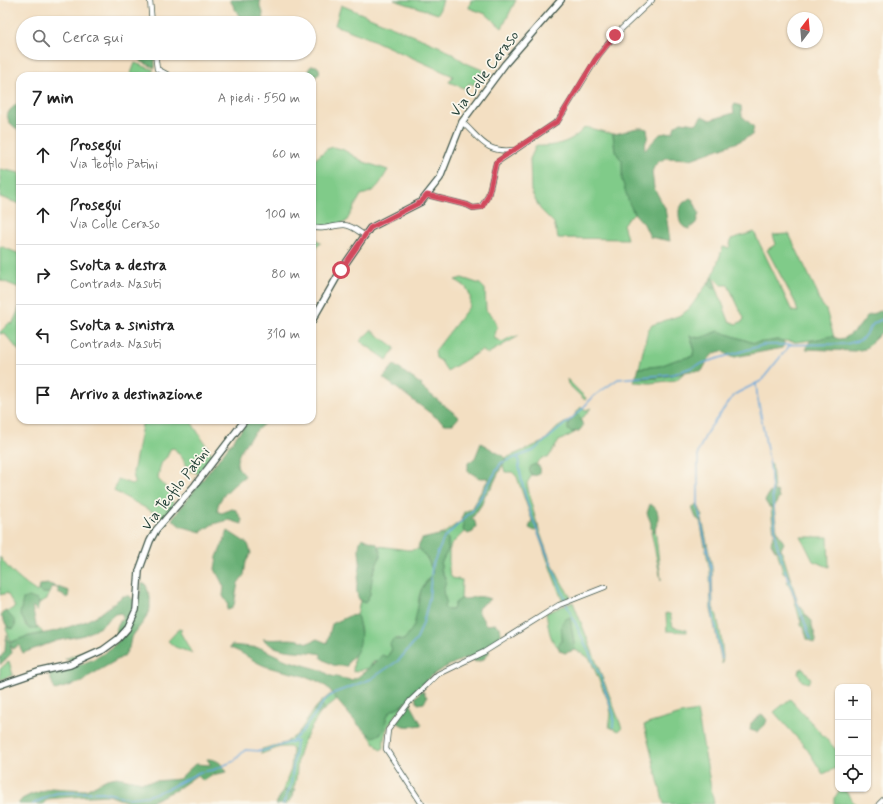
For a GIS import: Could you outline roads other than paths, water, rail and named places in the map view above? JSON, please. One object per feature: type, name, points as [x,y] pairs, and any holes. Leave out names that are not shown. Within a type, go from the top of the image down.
[{"type":"street","points":[[150,0],[151,16]]},
{"type":"street","name":"Via Colle Ceraso","points":[[364,235],[370,228],[421,202],[427,195],[440,178],[462,122],[505,64],[561,0]]},
{"type":"street","points":[[427,195],[467,205],[473,208],[482,207],[488,196],[496,162],[558,121],[599,55],[615,35],[652,0]]},
{"type":"street","points":[[155,60],[156,69],[162,72]]},
{"type":"street","points":[[462,122],[484,144],[493,149],[515,150]]},
{"type":"street","points":[[316,228],[344,225],[352,227],[364,235],[316,314]]},
{"type":"street","name":"Via Teofilo Patini","points":[[0,685],[38,672],[70,665],[103,650],[118,639],[127,629],[136,610],[139,571],[150,541],[156,530],[195,485],[242,424]]},
{"type":"street","points":[[422,804],[386,749],[388,730],[410,701],[438,674],[484,652],[559,605],[605,587]]},
{"type":"street","points":[[879,804],[883,800]]},
{"type":"waterway","points":[[579,412],[594,396],[618,379],[674,374],[703,363],[763,345],[846,344],[861,340],[874,323],[883,319]]},
{"type":"waterway","points":[[722,659],[712,608],[711,568],[698,507],[698,452],[707,432],[731,399],[737,393],[761,381],[790,345]]},
{"type":"waterway","points":[[756,383],[770,466],[776,541],[787,576],[811,639]]},
{"type":"waterway","points":[[262,751],[291,742],[301,733],[325,700],[334,693],[371,679],[399,660],[417,639],[423,623],[429,599],[432,566],[444,538],[473,510],[501,463],[533,451],[578,413]]},
{"type":"waterway","points":[[518,456],[520,475],[530,511],[565,599]]},
{"type":"waterway","points":[[566,603],[601,678],[614,715],[613,727]]},
{"type":"waterway","points":[[292,742],[297,741]]},
{"type":"waterway","points":[[283,804],[291,785],[296,742]]},
{"type":"waterway","points":[[33,804],[57,793],[103,792],[128,798],[147,796],[167,789],[200,772],[213,770],[234,761],[245,750],[262,751]]}]
